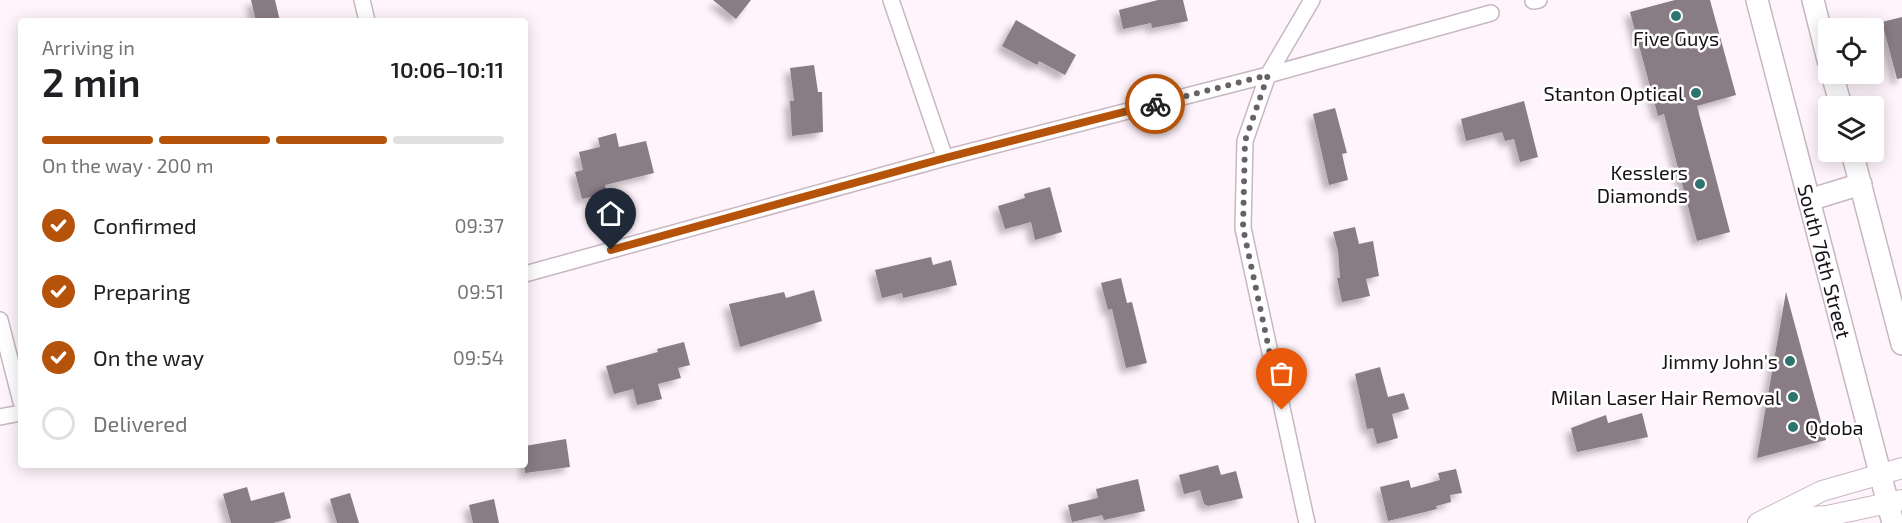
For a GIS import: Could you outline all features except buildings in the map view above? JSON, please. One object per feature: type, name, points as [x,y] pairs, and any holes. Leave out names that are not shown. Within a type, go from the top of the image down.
[{"type":"main road","name":"South 76th Street","points":[[1757,0],[1880,474],[1894,509]]},
{"type":"main road","points":[[1813,0],[1818,20]]},
{"type":"main road","points":[[1855,162],[1902,344]]},
{"type":"main road","points":[[1809,200],[1861,184]]},
{"type":"street","points":[[362,0],[366,18]]},
{"type":"street","points":[[891,0],[945,158]]},
{"type":"street","points":[[1306,523],[1243,228],[1245,141],[1268,75],[1312,0]]},
{"type":"street","points":[[528,273],[945,158],[1268,75],[1491,13]]},
{"type":"street","points":[[0,320],[18,390]]},
{"type":"street","points":[[0,417],[18,414]]},
{"type":"street","points":[[1764,521],[1822,491],[1902,468]]},
{"type":"street","points":[[1764,521],[1894,509]]},
{"type":"way so far","points":[[1155,104],[1268,75],[1245,141],[1243,228],[1282,410]]},
{"type":"place","name":"Five Guys","points":[[1676,16]]},
{"type":"place","name":"Stanton Optical","points":[[1696,93]]},
{"type":"place","name":"Kesslers Diamonds","points":[[1700,184]]},
{"type":"place","name":"Jimmy John's","points":[[1790,361]]},
{"type":"place","name":"Milan Laser Hair Removal","points":[[1793,397]]},
{"type":"place","name":"Qdoba","points":[[1793,427]]},
{"type":"route","points":[[611,250],[945,158],[1155,104]]}]
